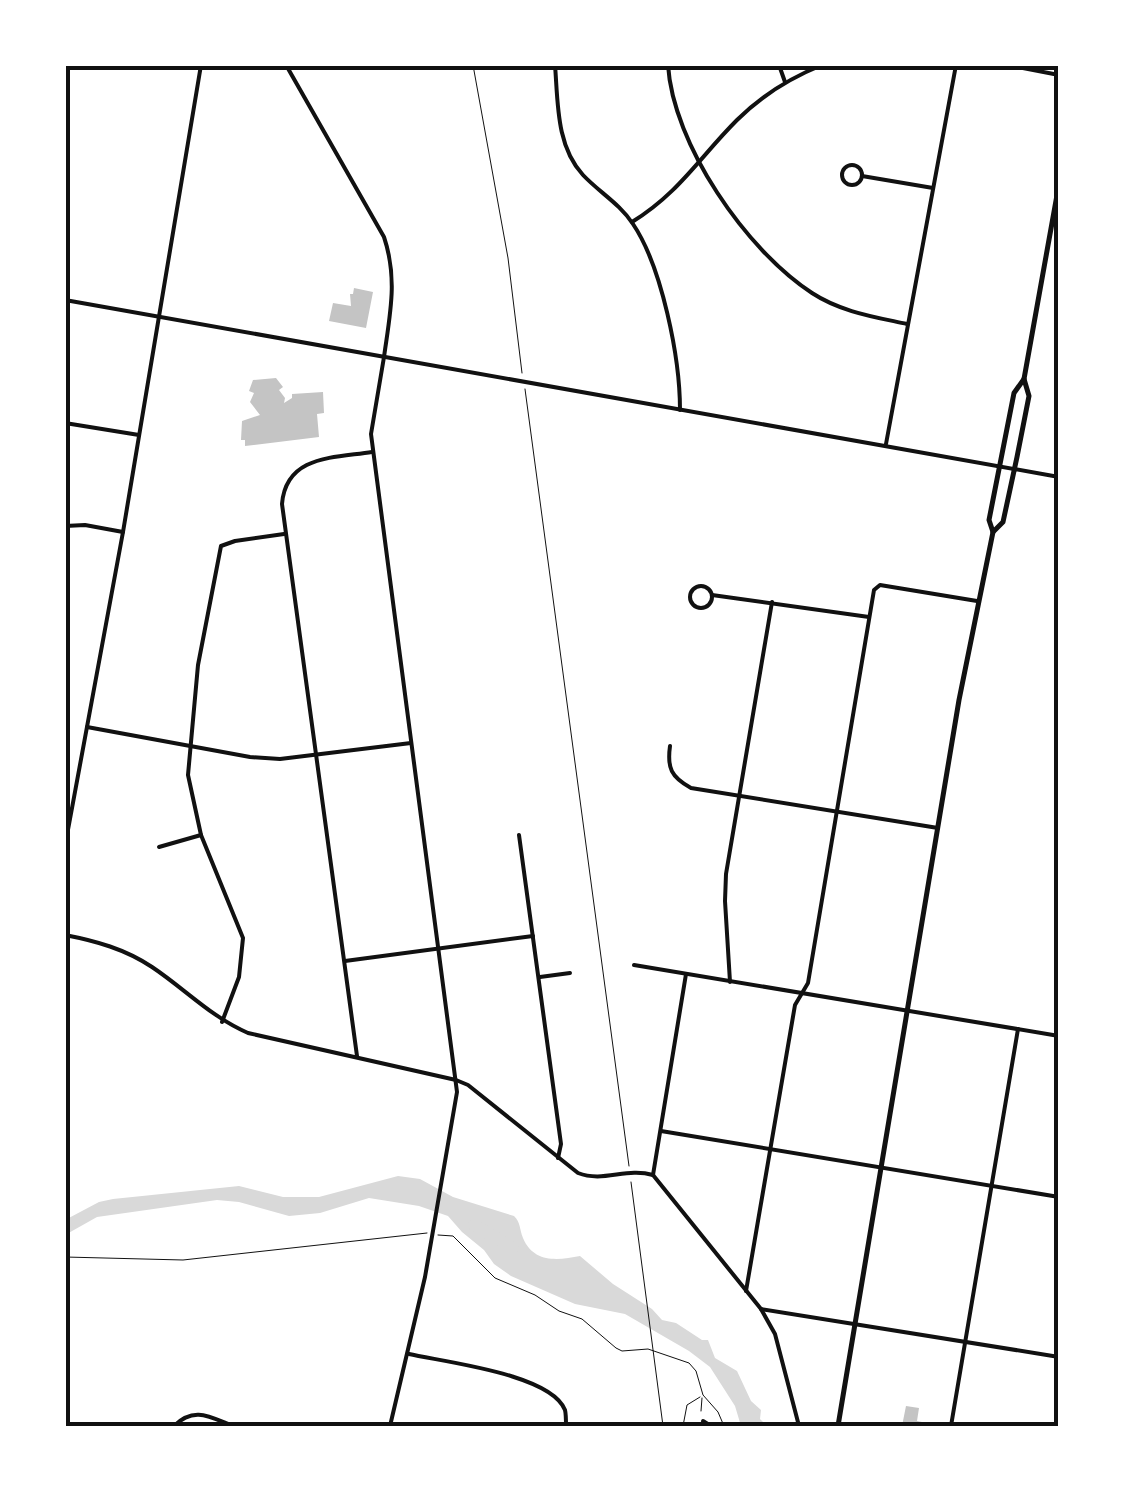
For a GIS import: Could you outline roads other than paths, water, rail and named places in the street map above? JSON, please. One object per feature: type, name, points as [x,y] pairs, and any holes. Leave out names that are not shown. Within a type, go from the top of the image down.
[{"type":"main road","points":[[993,532],[988,520],[1014,394],[1024,378],[1059,184]]},
{"type":"main road","points":[[838,1426],[977,601],[993,532],[1003,522],[1029,396],[1024,378]]},
{"type":"street","points":[[65,846],[202,65]]},
{"type":"street","points":[[286,65],[384,237],[392,262],[393,288],[372,420],[372,452],[456,1080],[435,1222],[409,1354],[390,1426]]},
{"type":"street","points":[[555,65],[564,145],[581,173],[632,222],[648,255],[668,322],[680,410]]},
{"type":"street","points":[[668,65],[680,126],[724,201],[758,247],[815,295],[856,313],[907,324]]},
{"type":"street","points":[[779,65],[784,82]]},
{"type":"street","points":[[632,222],[666,200],[752,106],[784,82],[822,65]]},
{"type":"street","points":[[886,444],[956,65]]},
{"type":"street","points":[[1007,65],[1059,75]]},
{"type":"street","points":[[852,164],[859,167],[862,176],[853,185],[844,182],[841,175],[843,168],[852,164]]},
{"type":"street","points":[[862,176],[933,188]]},
{"type":"street","points":[[65,300],[1059,477]]},
{"type":"street","points":[[65,423],[139,435]]},
{"type":"street","points":[[357,1056],[282,494],[296,470],[322,458],[372,452]]},
{"type":"street","points":[[65,526],[85,524],[123,532]]},
{"type":"street","points":[[222,1022],[239,977],[243,938],[201,835],[188,775],[198,665],[219,544],[286,534]]},
{"type":"street","points":[[746,1290],[795,1004],[808,984],[874,590],[880,585],[977,601]]},
{"type":"street","points":[[712,594],[706,607],[691,603],[691,592],[704,586],[712,594],[869,618]]},
{"type":"street","points":[[730,982],[724,901],[772,602]]},
{"type":"street","points":[[87,726],[250,757],[315,756],[412,743]]},
{"type":"street","points":[[670,746],[668,764],[674,779],[691,788],[938,828]]},
{"type":"street","points":[[159,847],[201,835]]},
{"type":"street","points":[[520,835],[560,1144],[558,1158]]},
{"type":"street","points":[[65,935],[126,952],[152,967],[222,1022],[248,1033],[456,1080],[589,1178],[630,1172],[652,1175],[761,1309],[776,1334],[799,1426]]},
{"type":"street","points":[[344,961],[533,936]]},
{"type":"street","points":[[634,965],[1059,1036]]},
{"type":"street","points":[[540,976],[570,973]]},
{"type":"street","points":[[652,1175],[686,974]]},
{"type":"street","points":[[951,1426],[1018,1029]]},
{"type":"street","points":[[662,1131],[1059,1198]]},
{"type":"street","points":[[761,1309],[1059,1357]]},
{"type":"street","points":[[409,1354],[505,1374],[544,1389],[565,1410],[566,1426]]},
{"type":"street","points":[[174,1426],[189,1414],[200,1414],[233,1426]]},
{"type":"street","points":[[703,1421],[710,1426]]},
{"type":"waterway","points":[[474,1225],[513,1248]]}]
